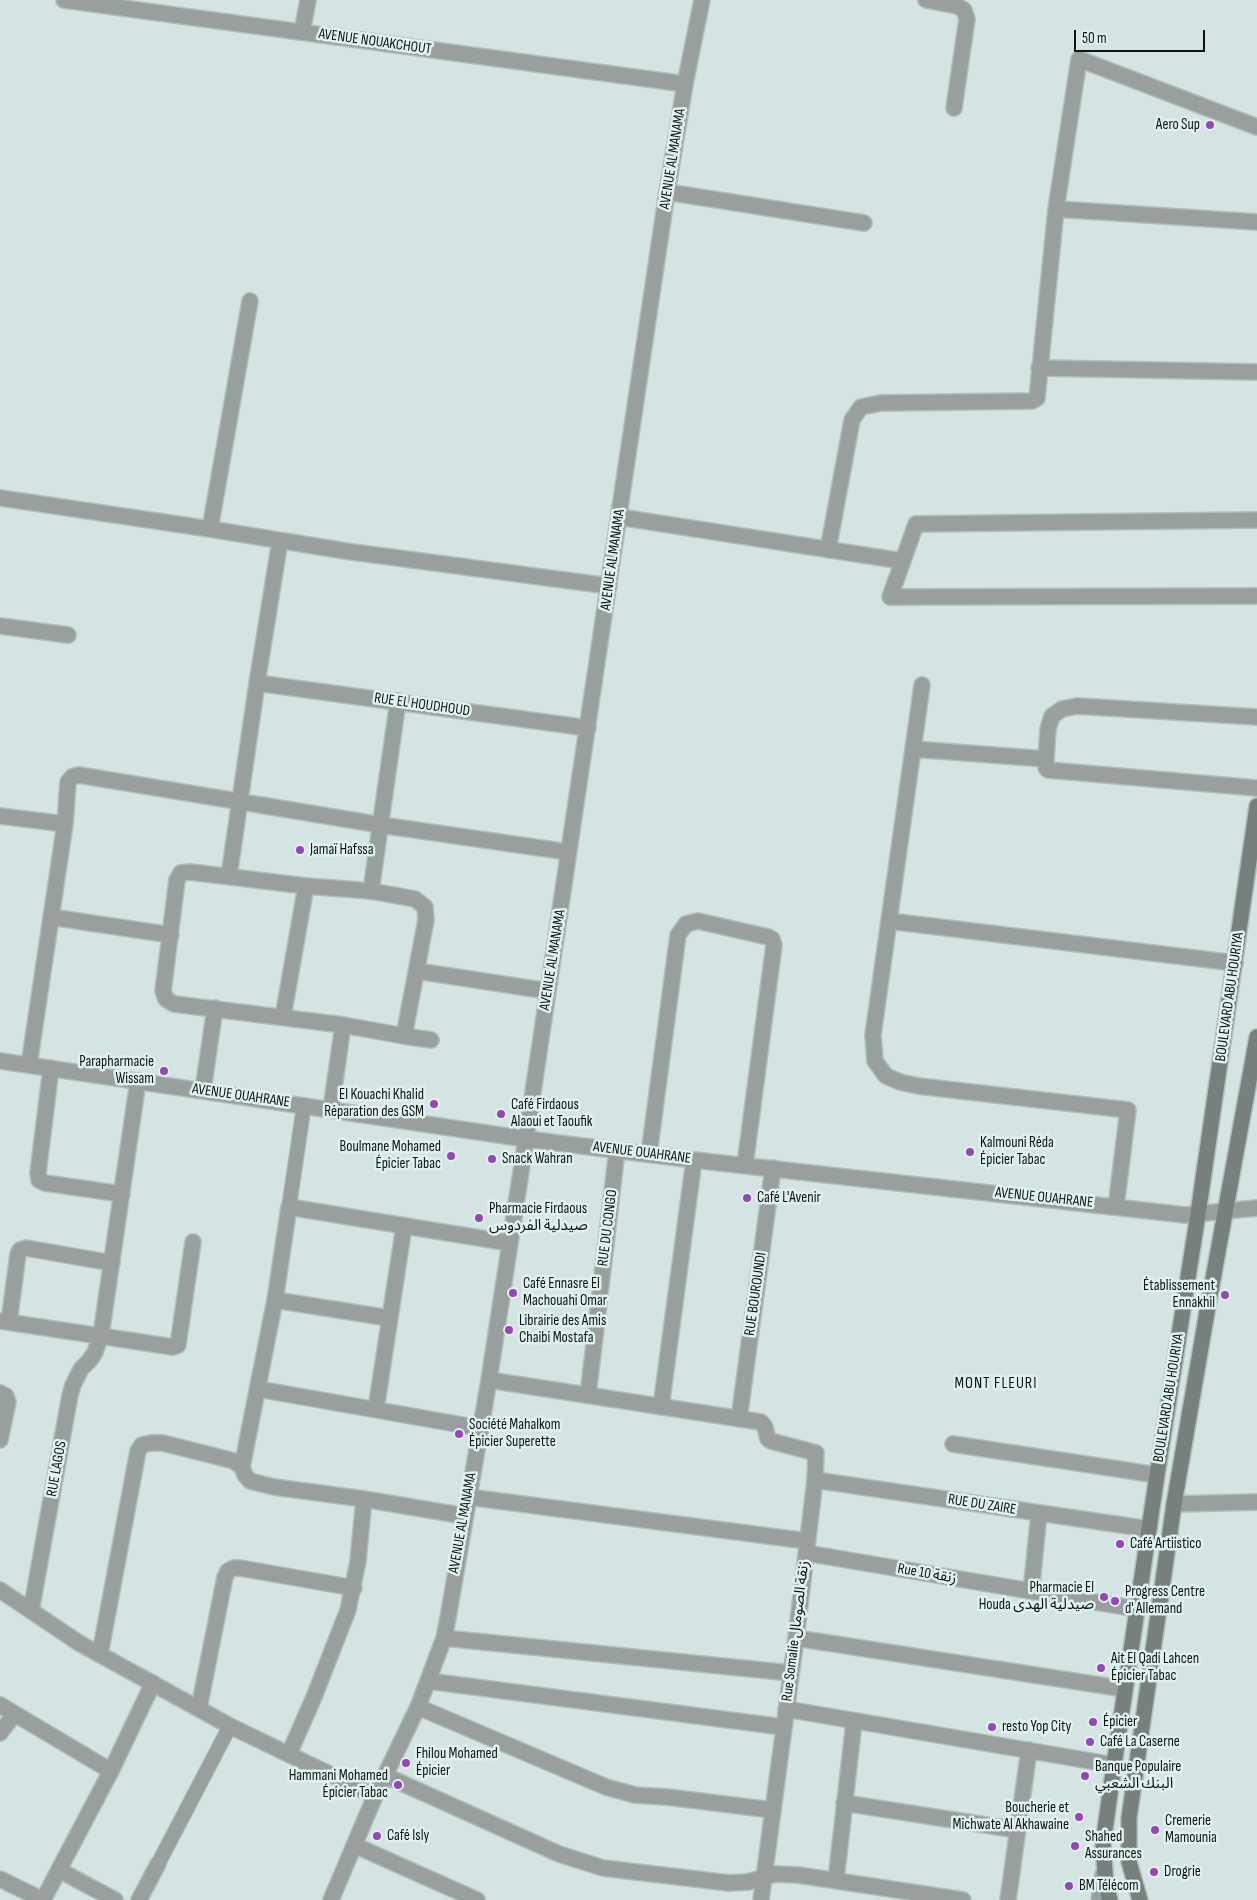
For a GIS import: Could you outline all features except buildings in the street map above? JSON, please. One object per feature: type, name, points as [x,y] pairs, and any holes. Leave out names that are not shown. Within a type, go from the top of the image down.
[{"type":"main road","name":"BOULEVARD ABU HOURIYA","points":[[1110,1900],[1104,1870],[1103,1844],[1148,1529],[1184,1310],[1236,962],[1257,806]]},
{"type":"main road","name":"BOULEVARD ABU HOURIYA","points":[[1140,1900],[1129,1862],[1129,1818],[1174,1504],[1257,1037]]},
{"type":"main road","points":[[1184,1310],[1207,1312]]},
{"type":"main road","points":[[1104,1870],[1126,1876],[1134,1882]]},
{"type":"street","name":"AVENUE NOUAKCHOUT","points":[[64,0],[100,3],[685,84]]},
{"type":"street","points":[[302,32],[308,0]]},
{"type":"street","name":"AVENUE AL MANAMA","points":[[331,1900],[375,1796],[418,1707],[444,1638],[479,1428],[489,1380],[667,192],[685,84],[702,0]]},
{"type":"street","points":[[926,0],[957,3],[964,10],[967,20],[954,108]]},
{"type":"street","points":[[828,550],[850,428],[856,413],[861,408],[880,403],[1032,401],[1037,398],[1056,208],[1079,59],[1257,127]]},
{"type":"street","points":[[667,192],[864,223]]},
{"type":"street","points":[[1056,208],[1257,222]]},
{"type":"street","points":[[210,529],[250,302]]},
{"type":"street","points":[[1039,368],[1257,372]]},
{"type":"street","points":[[0,498],[345,551],[609,586]]},
{"type":"street","points":[[619,517],[902,561]]},
{"type":"street","points":[[1257,520],[916,524],[890,597],[1257,596]]},
{"type":"street","points":[[229,876],[280,541]]},
{"type":"street","points":[[0,626],[68,635]]},
{"type":"street","name":"RUE EL HOUDHOUD","points":[[257,683],[588,728]]},
{"type":"street","points":[[922,685],[873,1035],[876,1061],[886,1076],[900,1082],[924,1087],[1128,1110],[1116,1206]]},
{"type":"street","points":[[371,891],[398,701]]},
{"type":"street","points":[[1257,718],[1077,706],[1062,709],[1052,716],[1048,729],[1046,759],[1046,768],[1050,770],[1257,788]]},
{"type":"street","points":[[913,749],[1046,759]]},
{"type":"street","points":[[29,1065],[65,824],[68,782],[72,776],[79,775],[240,803],[568,852]]},
{"type":"street","points":[[0,816],[65,824]]},
{"type":"street","points":[[404,1036],[426,920],[425,907],[414,899],[371,891],[306,886],[190,872],[181,873],[177,880],[163,991],[166,999],[174,1004],[344,1026],[404,1036],[431,1040]]},
{"type":"street","points":[[283,1018],[306,886]]},
{"type":"street","points":[[51,918],[170,935]]},
{"type":"street","points":[[649,1154],[678,935],[686,924],[698,921],[768,937],[772,939],[774,945],[745,1165]]},
{"type":"street","points":[[889,921],[1236,962]]},
{"type":"street","points":[[416,971],[548,991]]},
{"type":"street","points":[[203,1090],[215,1008]]},
{"type":"street","points":[[331,1109],[344,1026]]},
{"type":"street","name":"AVENUE OUAHRANE","points":[[0,1061],[526,1139],[694,1160],[1185,1215],[1257,1208]]},
{"type":"street","points":[[51,1068],[38,1172],[39,1180],[45,1183],[122,1194]]},
{"type":"street","name":"RUE LAGOS","points":[[31,1611],[73,1385],[81,1369],[95,1352],[101,1335],[138,1081]]},
{"type":"street","points":[[304,1105],[275,1300],[242,1466],[245,1475],[250,1480],[266,1485],[465,1516]]},
{"type":"street","name":"RUE DU CONGO","points":[[588,1395],[617,1150]]},
{"type":"street","points":[[661,1407],[694,1160]]},
{"type":"street","name":"RUE BOUROUNDI","points":[[739,1419],[773,1168]]},
{"type":"street","points":[[289,1208],[510,1243]]},
{"type":"street","points":[[376,1409],[404,1226]]},
{"type":"street","points":[[112,1263],[26,1248],[20,1250],[5,1321],[173,1347],[178,1345],[193,1242]]},
{"type":"street","points":[[275,1300],[389,1318]]},
{"type":"street","points":[[489,1380],[739,1419]]},
{"type":"street","points":[[258,1389],[479,1428]]},
{"type":"street","points":[[0,1393],[6,1396],[8,1402],[0,1440]]},
{"type":"street","name":"Rue Somalie زنقة الصومال","points":[[739,1419],[764,1424],[768,1439],[771,1441],[816,1453],[815,1480],[796,1638],[760,1900]]},
{"type":"street","points":[[100,1654],[138,1451],[142,1445],[163,1443],[234,1461],[242,1466]]},
{"type":"street","points":[[953,1444],[1157,1475]]},
{"type":"street","name":"RUE DU ZAIRE","points":[[815,1480],[1148,1529]]},
{"type":"street","name":"Rue 10 زنقة","points":[[468,1497],[807,1547],[1031,1592],[1137,1609]]},
{"type":"street","points":[[289,1754],[348,1610],[358,1561],[364,1499]]},
{"type":"street","points":[[1174,1504],[1257,1502]]},
{"type":"street","points":[[1031,1592],[1039,1514]]},
{"type":"street","points":[[200,1708],[225,1577],[228,1571],[240,1568],[354,1588]]},
{"type":"street","points":[[0,1590],[80,1643],[230,1726],[375,1796]]},
{"type":"street","points":[[444,1638],[791,1673]]},
{"type":"street","points":[[796,1638],[1125,1689]]},
{"type":"street","points":[[428,1681],[784,1727]]},
{"type":"street","points":[[0,1879],[43,1900],[111,1771],[153,1682]]},
{"type":"street","points":[[0,1705],[111,1771]]},
{"type":"street","points":[[418,1707],[570,1773],[613,1789],[635,1795],[772,1810]]},
{"type":"street","points":[[786,1709],[1114,1765]]},
{"type":"street","points":[[0,1733],[14,1715]]},
{"type":"street","points":[[836,1880],[854,1722]]},
{"type":"street","points":[[139,1900],[230,1726]]},
{"type":"street","points":[[1008,1900],[1029,1750]]},
{"type":"street","points":[[386,1776],[558,1854],[602,1868],[729,1882],[748,1882],[775,1874],[836,1880],[963,1900]]},
{"type":"street","points":[[844,1803],[1018,1830]]},
{"type":"street","points":[[354,1844],[477,1900]]},
{"type":"street","points":[[59,1870],[115,1900]]},
{"type":"street","points":[[1099,1900],[1104,1870]]},
{"type":"place","name":"Aero Sup","points":[[1210,125]]},
{"type":"place","name":"Jamaï Hafssa","points":[[300,850]]},
{"type":"place","name":"Parapharmacie Wissam","points":[[164,1071]]},
{"type":"place","name":"El Kouachi Khalid Réparation des GSM","points":[[434,1104]]},
{"type":"place","name":"Café Firdaous Alaoui et Taoufik","points":[[501,1114]]},
{"type":"place","name":"Kalmouni Réda Épicier Tabac","points":[[970,1152]]},
{"type":"place","name":"Boulmane Mohamed Épicier Tabac","points":[[451,1156]]},
{"type":"place","name":"Snack Wahran","points":[[492,1159]]},
{"type":"place","name":"Café L'Avenir","points":[[747,1198]]},
{"type":"place","name":"Pharmacie Firdaous صيدلية الفردوس","points":[[479,1218]]},
{"type":"place","name":"Café Ennasre El Machouahi Omar","points":[[513,1293]]},
{"type":"place","name":"Établissement Ennakhil","points":[[1225,1295]]},
{"type":"place","name":"Librairie des Amis Chaibi Mostafa","points":[[509,1330]]},
{"type":"place","name":"Société Mahalkom Épicier Superette","points":[[459,1434]]},
{"type":"place","name":"Café Artiistico","points":[[1120,1544]]},
{"type":"place","name":"Pharmacie El Houda صيدلية الهدى","points":[[1104,1597]]},
{"type":"place","name":"Progress Centre d' Allemand","points":[[1115,1601]]},
{"type":"place","name":"Ait El Qadi Lahcen Épicier Tabac","points":[[1101,1668]]},
{"type":"place","name":"Épicier","points":[[1093,1722]]},
{"type":"place","name":"resto Yop City","points":[[992,1727]]},
{"type":"place","name":"Café La Caserne","points":[[1090,1742]]},
{"type":"place","name":"Fhilou Mohamed Épicier","points":[[406,1763]]},
{"type":"place","name":"Banque Populaire البنك الشعبي","points":[[1085,1776]]},
{"type":"place","name":"Hammani Mohamed Épicier Tabac","points":[[398,1785]]},
{"type":"place","name":"Boucherie et Michwate Al Akhawaine","points":[[1079,1817]]},
{"type":"place","name":"Cremerie Mamounia","points":[[1155,1830]]},
{"type":"place","name":"Café Isly","points":[[377,1836]]},
{"type":"place","name":"Shahed Assurances","points":[[1075,1846]]},
{"type":"place","name":"Drogrie","points":[[1154,1872]]},
{"type":"place","name":"BM Télécom","points":[[1069,1886]]},
{"type":"district","name":"MONT FLEURI","points":[[996,1384]]}]
